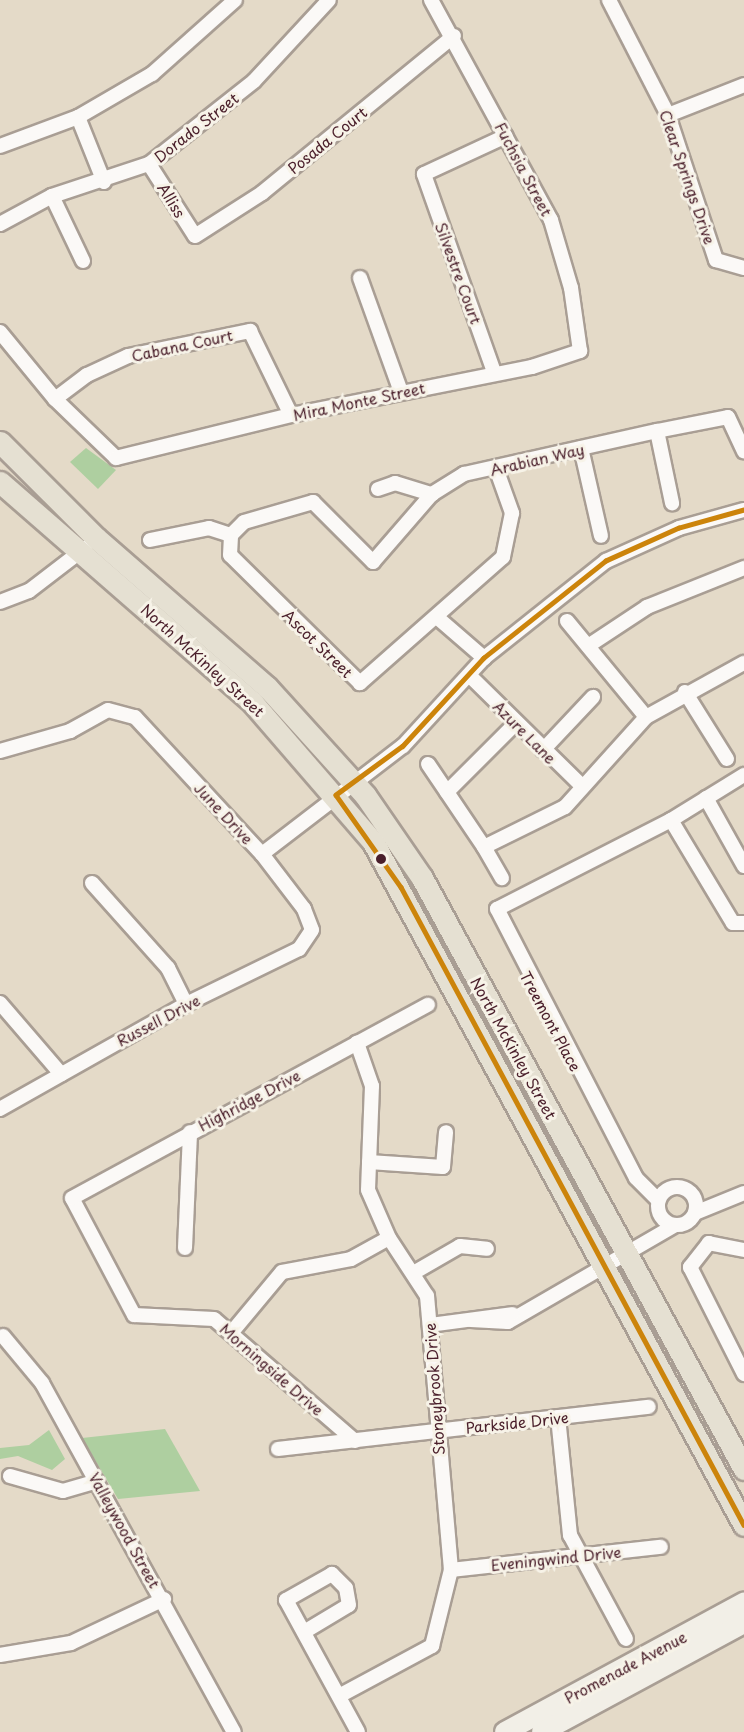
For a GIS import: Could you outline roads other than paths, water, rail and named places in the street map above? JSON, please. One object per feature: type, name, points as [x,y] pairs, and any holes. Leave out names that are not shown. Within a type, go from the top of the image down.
[{"type":"main road","name":"North McKinley Street","points":[[0,442],[89,544],[253,703],[336,795],[401,887],[608,1266],[744,1525]]},
{"type":"main road","name":"North McKinley Street","points":[[0,482],[89,544],[267,687],[354,782],[422,878],[743,1466]]},
{"type":"main road","name":"Promenade Avenue","points":[[506,1732],[744,1603]]},
{"type":"main road","name":"Promenade Avenue","points":[[542,1732],[744,1623]]},
{"type":"street","points":[[0,146],[78,117],[152,74],[235,0]]},
{"type":"street","name":"Dorado Street","points":[[0,224],[52,196],[104,182],[149,164],[254,81],[329,0]]},
{"type":"street","name":"Fuchsia Street","points":[[431,0],[454,36],[551,220],[571,288],[580,351]]},
{"type":"street","name":"Clear Springs Drive","points":[[609,0],[668,115],[716,260],[744,268]]},
{"type":"street","name":"Posada Court","points":[[195,236],[262,193],[454,36]]},
{"type":"street","points":[[668,115],[744,85]]},
{"type":"street","points":[[78,117],[104,182]]},
{"type":"street","name":"Silvestre Court","points":[[494,372],[424,174],[506,136]]},
{"type":"street","name":"Alliss","points":[[149,164],[195,236]]},
{"type":"street","points":[[52,196],[82,261]]},
{"type":"street","points":[[360,278],[401,392]]},
{"type":"street","name":"Cabana Court","points":[[56,399],[87,375],[128,356],[249,331],[291,416]]},
{"type":"street","points":[[0,332],[56,399]]},
{"type":"street","name":"Mira Monte Street","points":[[56,399],[116,458],[291,416],[494,372],[532,367],[580,351]]},
{"type":"street","name":"Arabian Way","points":[[231,535],[253,518],[313,502],[373,562],[432,494],[464,474],[497,471],[581,448],[728,417],[744,452]]},
{"type":"street","points":[[657,431],[672,503]]},
{"type":"street","points":[[581,448],[601,536]]},
{"type":"street","points":[[484,658],[439,619],[503,557],[512,513],[497,471]]},
{"type":"street","points":[[378,489],[395,483],[432,494]]},
{"type":"street","points":[[262,855],[336,795],[403,746],[470,676],[484,658],[606,561],[679,528],[744,510]]},
{"type":"street","points":[[150,540],[209,528],[231,535]]},
{"type":"street","name":"Ascot Street","points":[[231,535],[230,555],[360,683],[439,619]]},
{"type":"street","points":[[0,602],[29,591],[89,544]]},
{"type":"street","points":[[588,646],[647,607],[744,568]]},
{"type":"street","points":[[567,621],[646,717]]},
{"type":"street","points":[[484,847],[565,807],[646,717],[685,692],[744,663]]},
{"type":"street","name":"Azure Lane","points":[[470,676],[582,786]]},
{"type":"street","points":[[685,692],[727,759]]},
{"type":"street","points":[[543,750],[593,697]]},
{"type":"street","name":"June Drive","points":[[0,751],[70,731],[108,710],[122,710],[135,717],[262,855],[304,909],[312,930]]},
{"type":"street","points":[[447,792],[516,723]]},
{"type":"street","points":[[428,764],[484,847],[502,879]]},
{"type":"street","points":[[744,775],[671,820],[733,923],[744,923]]},
{"type":"street","points":[[706,798],[744,866]]},
{"type":"street","name":"Treemont Place","points":[[658,1200],[636,1178],[496,917],[496,909],[671,820]]},
{"type":"street","points":[[92,883],[168,968],[186,1005]]},
{"type":"street","name":"Russell Drive","points":[[0,1108],[186,1005],[299,949],[312,930]]},
{"type":"street","points":[[0,1003],[61,1074]]},
{"type":"street","name":"Highridge Drive","points":[[72,1198],[428,1005]]},
{"type":"street","name":"Stoneybrook Drive","points":[[339,1696],[432,1646],[451,1570],[436,1431],[427,1296],[415,1272],[389,1238],[368,1190],[372,1086],[357,1043]]},
{"type":"street","points":[[185,1248],[190,1132]]},
{"type":"street","points":[[369,1162],[443,1167],[446,1132]]},
{"type":"street","points":[[675,1225],[663,1219],[658,1200],[666,1189],[685,1188],[696,1201],[695,1213]]},
{"type":"street","points":[[430,1325],[471,1320],[508,1322],[627,1255],[695,1213],[744,1193]]},
{"type":"street","name":"Morningside Drive","points":[[72,1198],[134,1315],[214,1319],[232,1332],[355,1441]]},
{"type":"street","points":[[232,1332],[282,1272],[351,1260],[389,1238]]},
{"type":"street","points":[[744,1250],[710,1243],[690,1268],[744,1374]]},
{"type":"street","points":[[415,1272],[460,1246],[487,1249]]},
{"type":"street","name":"Valleywood Street","points":[[3,1336],[42,1383],[164,1599],[234,1732]]},
{"type":"street","name":"Parkside Drive","points":[[278,1449],[649,1407]]},
{"type":"street","points":[[558,1417],[570,1534],[579,1555],[626,1639]]},
{"type":"street","points":[[10,1476],[63,1491],[97,1481]]},
{"type":"street","name":"Eveningwind Drive","points":[[451,1570],[661,1547]]},
{"type":"street","points":[[304,1632],[349,1605],[346,1588],[332,1574],[286,1600],[358,1732]]},
{"type":"street","points":[[0,1655],[71,1643],[164,1599]]}]
